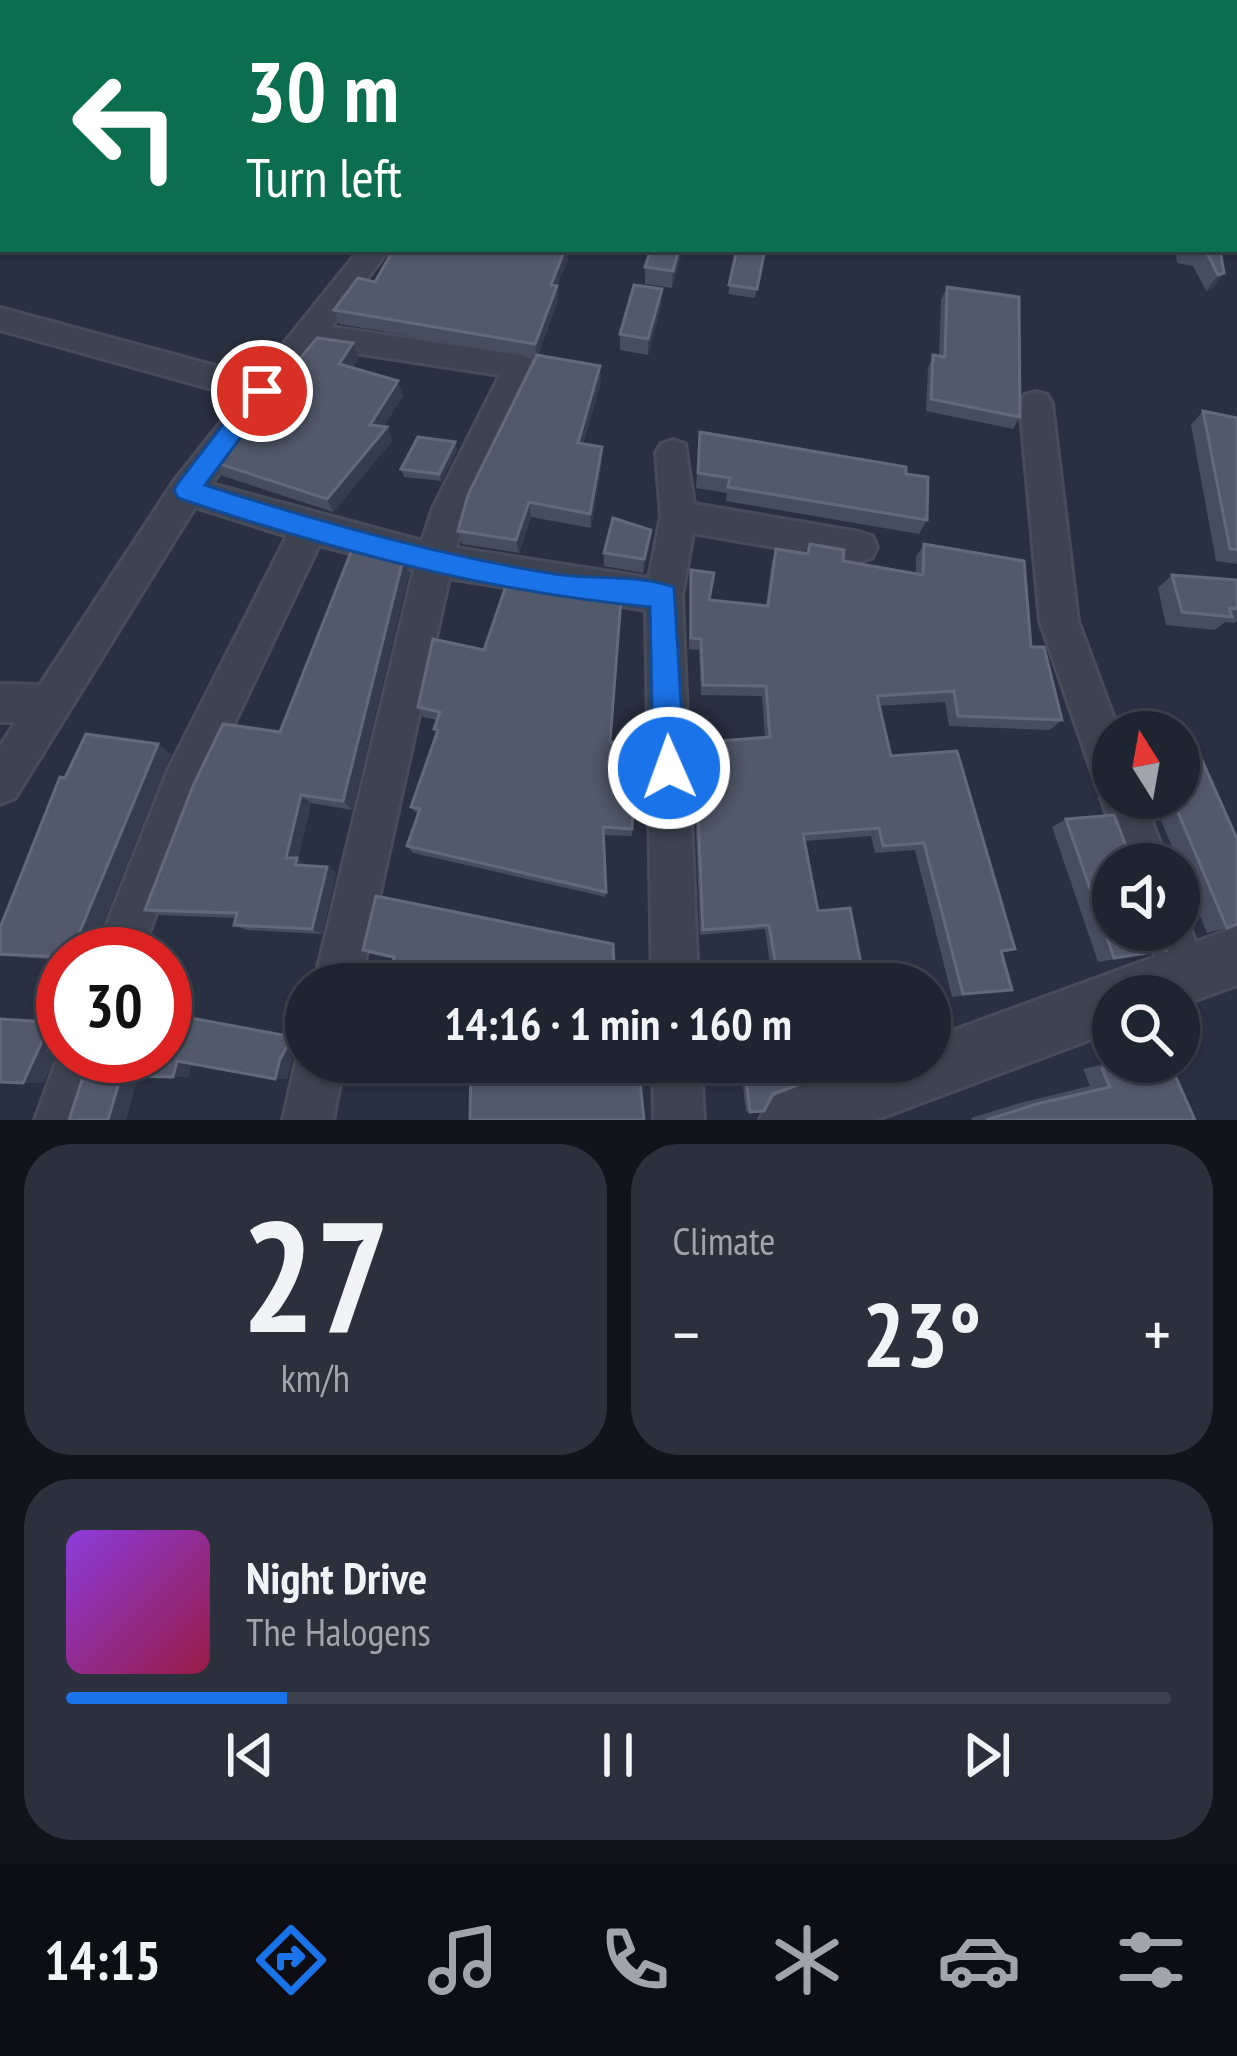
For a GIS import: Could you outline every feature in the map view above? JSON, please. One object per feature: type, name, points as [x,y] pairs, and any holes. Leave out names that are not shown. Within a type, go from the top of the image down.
[{"type":"street","points":[[0,783],[187,490],[306,334],[360,252]]},
{"type":"street","points":[[0,319],[262,391]]},
{"type":"street","points":[[306,334],[520,367],[450,508],[434,560],[342,963]]},
{"type":"street","points":[[1036,404],[1059,621],[1092,713]]},
{"type":"street","points":[[673,453],[678,516],[664,596],[674,963]]},
{"type":"street","points":[[187,490],[308,530],[434,560],[556,586],[664,596]]},
{"type":"street","points":[[678,516],[860,547]]},
{"type":"street","points":[[128,927],[183,785],[308,530]]},
{"type":"street","points":[[0,703],[49,704]]},
{"type":"street","points":[[1163,975],[1197,954]]},
{"type":"street","points":[[791,1120],[867,1107],[1092,1011]]},
{"type":"street","points":[[60,1120],[73,1083]]},
{"type":"street","points":[[308,1120],[316,1083]]},
{"type":"street","points":[[678,1083],[679,1120]]},
{"type":"building","points":[[392,252],[564,252],[551,285],[557,286],[535,344],[334,310],[358,278],[375,282]]},
{"type":"building","points":[[650,252],[678,252],[673,271],[645,267]]},
{"type":"building","points":[[736,252],[764,252],[757,289],[729,285]]},
{"type":"building","points":[[1206,252],[1220,252],[1224,273],[1218,275]]},
{"type":"building","points":[[634,285],[662,289],[648,339],[620,334]]},
{"type":"building","points":[[947,287],[1019,297],[1020,417],[931,399],[933,355],[945,357]]},
{"type":"building","points":[[317,338],[353,343],[339,364],[398,381],[370,425],[387,427],[327,499],[214,462]]},
{"type":"building","points":[[537,355],[600,366],[578,443],[602,447],[590,514],[529,502],[516,540],[458,531],[468,495]]},
{"type":"building","points":[[1203,411],[1237,418],[1237,550],[1230,549]]},
{"type":"building","points":[[700,432],[906,467],[906,474],[928,477],[927,520],[728,487],[730,478],[698,473]]},
{"type":"building","points":[[418,437],[455,442],[439,474],[401,469]]},
{"type":"building","points":[[613,518],[651,530],[644,559],[604,553]]},
{"type":"building","points":[[810,544],[844,550],[843,561],[923,575],[924,544],[1024,561],[1031,647],[1044,647],[1062,720],[958,716],[954,691],[877,696],[891,756],[957,751],[1015,949],[1001,951],[1012,990],[963,994],[924,843],[883,846],[879,828],[803,834],[818,911],[850,908],[861,963],[775,963],[769,925],[703,930],[695,743],[770,737],[766,686],[703,685],[701,639],[691,638],[691,570],[714,573],[709,600],[768,606],[776,549],[808,554]]},
{"type":"building","points":[[353,547],[403,560],[343,801],[301,795],[286,858],[297,858],[295,865],[327,867],[312,929],[234,925],[237,913],[145,910],[193,786],[223,724],[280,732]]},
{"type":"building","points":[[1172,575],[1237,580],[1237,609],[1229,608],[1232,617],[1182,612]]},
{"type":"building","points":[[508,580],[621,598],[610,742],[636,744],[632,829],[603,827],[606,892],[407,846],[420,809],[411,807],[438,730],[434,729],[440,712],[418,707],[433,639],[484,650]]},
{"type":"building","points":[[86,734],[158,744],[82,927],[36,927],[36,956],[0,954],[0,928],[60,777],[65,778]]},
{"type":"building","points":[[1200,758],[1237,839],[1237,924],[1227,928],[1200,864],[1200,843],[1191,843],[1181,819],[1200,819]]},
{"type":"building","points":[[1066,819],[1116,819],[1125,843],[1092,843],[1092,894]]},
{"type":"building","points":[[376,896],[613,944],[614,963],[393,963],[394,957],[363,950]]},
{"type":"building","points":[[1112,951],[1160,951],[1114,958]]},
{"type":"building","points":[[0,1019],[36,1021],[36,1055],[23,1083],[0,1082]]},
{"type":"building","points":[[192,1019],[285,1035],[275,1079],[192,1064]]},
{"type":"building","points":[[81,1083],[119,1083],[108,1120],[69,1120]]},
{"type":"building","points":[[471,1083],[640,1083],[644,1120],[470,1120]]},
{"type":"building","points":[[747,1083],[803,1083],[773,1094],[764,1111],[750,1112]]},
{"type":"building","points":[[1108,1083],[1178,1083],[1195,1120],[986,1120],[1037,1104],[1110,1087]]},
{"type":"route","points":[[262,391],[187,490],[308,530],[434,560],[556,586],[664,596],[669,768]]}]
